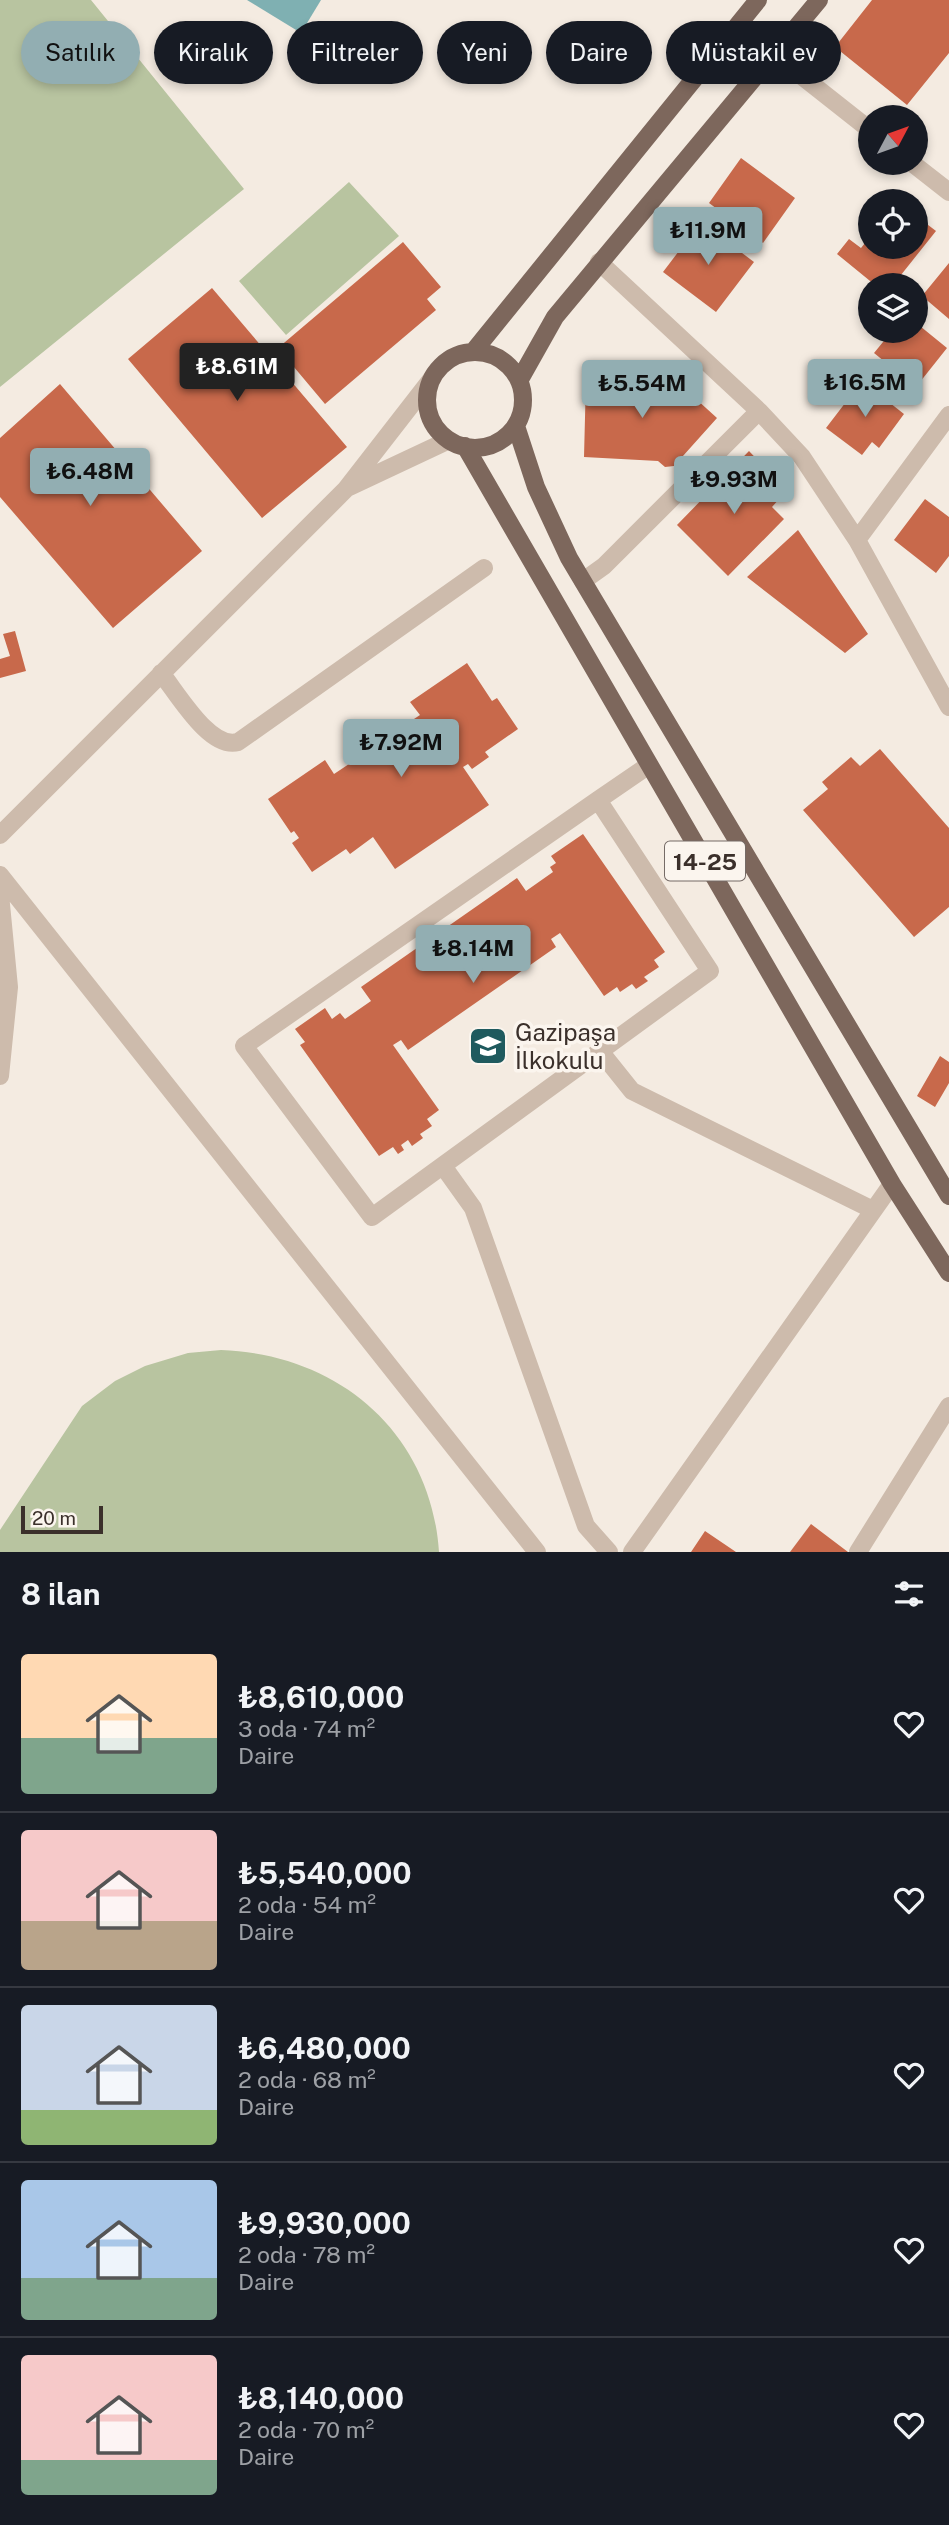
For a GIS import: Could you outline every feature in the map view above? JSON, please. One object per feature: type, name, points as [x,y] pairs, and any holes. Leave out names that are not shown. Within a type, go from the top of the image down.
[{"type":"main road","points":[[473,352],[758,0]]},
{"type":"main road","points":[[802,21],[819,0]]},
{"type":"main road","points":[[433,377],[443,364],[473,352],[490,355],[505,362],[519,381],[555,317],[750,84]]},
{"type":"main road","name":"14-25","points":[[433,377],[428,392],[428,408],[433,423],[457,443],[649,765],[891,1184],[949,1273]]},
{"type":"main road","name":"14-25","points":[[519,381],[523,406],[516,426],[536,487],[583,581],[949,1196]]},
{"type":"main road","points":[[457,443],[488,447],[499,443],[516,426]]},
{"type":"street","points":[[812,84],[858,121]]},
{"type":"street","points":[[927,175],[949,192]]},
{"type":"street","points":[[599,262],[759,411],[802,457],[857,540],[949,707]]},
{"type":"street","points":[[0,835],[346,489],[433,377]]},
{"type":"street","points":[[583,581],[604,566],[759,411]]},
{"type":"street","points":[[857,540],[949,415]]},
{"type":"street","points":[[346,489],[457,443]]},
{"type":"street","points":[[161,673],[213,738],[226,744],[238,742],[484,568]]},
{"type":"street","points":[[598,800],[710,971],[372,1217],[244,1046],[598,800],[649,765]]},
{"type":"street","points":[[0,875],[537,1552]]},
{"type":"street","points":[[0,894],[9,987],[0,1076]]},
{"type":"street","points":[[600,1051],[632,1091],[873,1210]]},
{"type":"street","points":[[443,1166],[473,1208],[586,1526],[609,1552]]},
{"type":"street","points":[[632,1552],[891,1184]]},
{"type":"street","points":[[858,1552],[949,1406]]},
{"type":"green space","points":[[0,0],[91,0],[108,21],[21,21],[21,84],[140,84],[140,61],[154,78],[154,84],[159,84],[244,189],[0,387]]},
{"type":"green space","points":[[349,182],[399,236],[286,335],[239,281]]},
{"type":"green space","points":[[221,1350],[264,1355],[303,1366],[339,1384],[371,1408],[397,1436],[418,1470],[432,1509],[439,1552],[0,1552],[0,1530],[82,1406],[115,1381],[145,1366],[188,1353]]},
{"type":"water","points":[[247,0],[321,0],[308,21],[287,21],[287,24]]},
{"type":"building","points":[[872,0],[949,0],[949,53],[907,105],[841,52],[841,39]]},
{"type":"building","points":[[741,158],[795,198],[763,243],[709,203]]},
{"type":"building","points":[[701,222],[754,262],[716,312],[663,272]]},
{"type":"building","points":[[928,225],[936,231],[928,241]]},
{"type":"building","points":[[849,239],[858,246],[858,259],[914,259],[903,273],[860,273],[837,254]]},
{"type":"building","points":[[403,242],[441,287],[427,299],[436,310],[325,404],[278,348]]},
{"type":"building","points":[[949,263],[949,319],[928,301],[928,289]]},
{"type":"building","points":[[212,288],[347,447],[262,518],[128,359]]},
{"type":"building","points":[[928,333],[947,348],[916,387],[874,353],[882,343],[928,343]]},
{"type":"building","points":[[586,378],[674,379],[717,418],[674,466],[665,467],[658,461],[584,457]]},
{"type":"building","points":[[862,381],[904,414],[879,448],[872,442],[862,455],[826,428]]},
{"type":"building","points":[[60,384],[202,551],[113,628],[0,497],[0,438]]},
{"type":"building","points":[[749,451],[768,471],[760,479],[780,498],[772,507],[784,519],[728,576],[677,525]]},
{"type":"building","points":[[925,499],[949,517],[949,556],[936,573],[894,540]]},
{"type":"building","points":[[798,530],[868,634],[845,653],[747,577]]},
{"type":"building","points":[[15,631],[26,671],[0,678],[0,659],[10,656],[3,634]]},
{"type":"building","points":[[467,663],[492,701],[497,698],[518,729],[485,752],[489,757],[472,769],[468,764],[463,767],[489,805],[395,869],[373,837],[350,854],[346,849],[312,872],[292,843],[299,838],[294,831],[291,833],[268,799],[325,760],[334,774],[361,756],[357,750],[390,728],[393,733],[420,715],[410,702]]},
{"type":"building","points":[[880,749],[949,828],[949,907],[914,937],[803,810],[828,789],[822,782],[851,757],[860,766]]},
{"type":"building","points":[[583,834],[665,952],[654,960],[659,967],[644,977],[648,981],[636,989],[632,984],[620,992],[617,987],[604,996],[560,933],[551,939],[556,947],[408,1050],[401,1040],[393,1045],[439,1110],[427,1119],[432,1126],[420,1134],[423,1138],[412,1146],[408,1140],[401,1145],[404,1150],[398,1154],[393,1147],[379,1156],[300,1045],[305,1042],[295,1029],[325,1008],[332,1019],[340,1013],[345,1019],[371,1001],[361,987],[517,878],[526,891],[553,872],[550,867],[556,863],[551,856]]},
{"type":"building","points":[[940,1056],[949,1062],[949,1083],[935,1107],[917,1096]]},
{"type":"building","points":[[811,1524],[848,1552],[790,1552]]},
{"type":"building","points":[[705,1531],[736,1552],[691,1552]]},
{"type":"place","name":"Gazipaşa İlkokulu","points":[[488,1046]]}]
